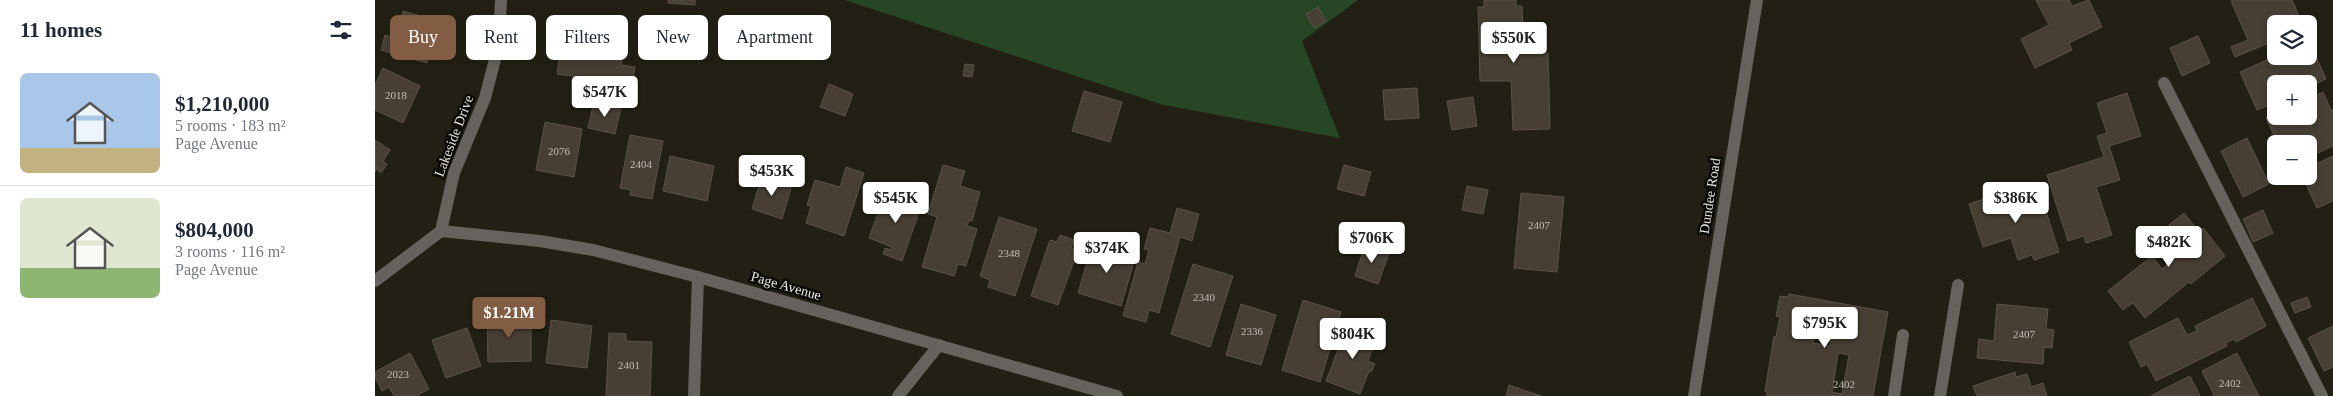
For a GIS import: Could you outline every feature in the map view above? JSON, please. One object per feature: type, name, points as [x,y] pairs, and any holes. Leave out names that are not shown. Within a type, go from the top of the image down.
[{"type":"street","name":"Lakeside Drive","points":[[441,231],[454,173],[485,98],[499,44],[501,0]]},
{"type":"street","name":"Dundee Road","points":[[1694,396],[1757,0]]},
{"type":"street","points":[[2163,83],[2322,396]]},
{"type":"street","name":"Page Avenue","points":[[441,231],[540,241],[593,250],[698,277],[1117,396]]},
{"type":"street","points":[[375,281],[441,231]]},
{"type":"street","points":[[694,396],[698,277]]},
{"type":"street","points":[[1939,396],[1958,285]]},
{"type":"street","points":[[1894,396],[1903,335]]},
{"type":"street","points":[[898,396],[939,345]]},
{"type":"green space","points":[[845,0],[1358,0],[1302,41],[1340,138],[1164,105]]},
{"type":"building","points":[[668,0],[695,0],[695,5],[668,3]]},
{"type":"building","points":[[1484,0],[1516,0],[1516,6],[1522,6],[1524,53],[1548,53],[1550,129],[1513,130],[1511,81],[1480,81],[1478,7],[1484,7]]},
{"type":"building","points":[[2036,0],[2069,0],[2072,6],[2089,0],[2102,27],[2069,43],[2072,50],[2035,68],[2021,39],[2049,25]]},
{"type":"building","points":[[2292,0],[2299,15],[2267,15],[2267,44],[2235,57],[2231,47],[2248,40],[2231,1]]},
{"type":"building","points":[[1318,7],[1326,21],[1314,28],[1306,14]]},
{"type":"building","points":[[403,11],[417,15],[402,15]]},
{"type":"building","points":[[385,35],[390,36],[390,53],[381,50]]},
{"type":"building","points":[[2198,36],[2210,63],[2182,76],[2170,48]]},
{"type":"building","points":[[2317,59],[2326,79],[2317,83],[2317,75],[2267,75],[2267,106],[2257,110],[2240,72],[2267,60],[2267,65],[2317,65]]},
{"type":"building","points":[[416,60],[428,60],[427,63]]},
{"type":"building","points":[[559,60],[622,60],[621,65],[635,67],[632,84],[557,74]]},
{"type":"building","points":[[965,64],[974,65],[972,77],[963,76]]},
{"type":"building","points":[[383,68],[420,86],[403,123],[375,110],[375,85]]},
{"type":"building","points":[[829,84],[853,94],[845,116],[820,107]]},
{"type":"building","points":[[1417,88],[1419,118],[1385,120],[1383,90]]},
{"type":"building","points":[[1084,91],[1122,102],[1110,142],[1072,131]]},
{"type":"building","points":[[2323,92],[2331,110],[2333,109],[2333,146],[2317,153],[2317,135],[2274,135],[2269,125],[2317,125],[2317,95]]},
{"type":"building","points":[[2127,93],[2141,136],[2109,146],[2120,180],[2096,187],[2112,235],[2086,243],[2084,236],[2068,241],[2047,175],[2104,157],[2097,136],[2107,133],[2097,103]]},
{"type":"building","points":[[1473,97],[1477,126],[1452,130],[1447,101]]},
{"type":"building","points":[[594,102],[621,108],[615,134],[588,128]]},
{"type":"building","points":[[545,122],[582,129],[574,177],[536,170]]},
{"type":"building","points":[[630,135],[663,141],[652,199],[630,195],[631,190],[620,188]]},
{"type":"building","points":[[2247,138],[2267,180],[2267,185],[2243,197],[2221,151]]},
{"type":"building","points":[[375,140],[390,150],[383,161],[387,164],[381,173],[376,169],[375,172]]},
{"type":"building","points":[[670,156],[714,166],[707,201],[663,191]]},
{"type":"building","points":[[2333,156],[2333,201],[2317,208],[2306,185],[2317,185],[2317,163]]},
{"type":"building","points":[[943,165],[965,171],[960,186],[980,192],[972,221],[969,220],[967,226],[977,229],[966,266],[958,264],[954,276],[922,267],[937,217],[928,214]]},
{"type":"building","points":[[1344,165],[1371,172],[1364,196],[1337,189]]},
{"type":"building","points":[[846,167],[864,173],[844,236],[806,223],[811,206],[807,205],[815,180],[840,187]]},
{"type":"building","points":[[762,176],[792,185],[782,219],[752,209]]},
{"type":"building","points":[[1467,186],[1488,190],[1483,214],[1462,210]]},
{"type":"building","points":[[2038,186],[2059,252],[2034,260],[2032,255],[2018,260],[2011,238],[1983,247],[1969,204],[2001,193],[2006,209],[2017,205],[2014,195]]},
{"type":"building","points":[[886,191],[893,193],[890,201],[893,202],[896,194],[915,201],[917,195],[924,198],[902,261],[883,254],[885,248],[891,250],[892,247],[869,238]]},
{"type":"building","points":[[1521,193],[1564,197],[1557,272],[1514,268]]},
{"type":"building","points":[[1177,208],[1199,214],[1192,241],[1180,237],[1159,313],[1149,310],[1146,322],[1123,316],[1138,262],[1145,264],[1149,250],[1144,249],[1150,228],[1170,233]]},
{"type":"building","points":[[2263,210],[2273,233],[2253,242],[2243,219]]},
{"type":"building","points":[[2184,213],[2199,232],[2203,228],[2225,256],[2191,284],[2189,282],[2145,318],[2133,303],[2123,310],[2108,291],[2152,256],[2162,269],[2171,261],[2153,238]]},
{"type":"building","points":[[999,217],[1037,229],[1015,296],[988,287],[990,280],[980,276]]},
{"type":"building","points":[[1060,235],[1074,240],[1071,248],[1078,250],[1058,305],[1031,296],[1050,240],[1057,242]]},
{"type":"building","points":[[1108,240],[1131,247],[1126,263],[1133,265],[1121,306],[1078,293],[1091,249],[1104,253]]},
{"type":"building","points":[[1365,245],[1389,253],[1378,284],[1355,276]]},
{"type":"building","points":[[1193,264],[1233,276],[1210,347],[1171,334]]},
{"type":"building","points":[[1789,294],[1888,312],[1873,396],[1766,396],[1767,392],[1765,391],[1774,336],[1776,337],[1780,317],[1776,316],[1780,296],[1788,297]],"holes":[[[1817,325],[1833,327],[1830,346],[1813,343]],[[1838,353],[1849,355],[1842,394],[1832,392]]]},
{"type":"building","points":[[2307,297],[2311,307],[2295,313],[2291,303]]},
{"type":"building","points":[[2252,298],[2266,326],[2236,342],[2234,339],[2226,343],[2227,346],[2156,381],[2147,364],[2141,367],[2129,342],[2178,318],[2187,335],[2197,331],[2195,326]]},
{"type":"building","points":[[1303,300],[1341,312],[1320,382],[1282,370]]},
{"type":"building","points":[[1241,304],[1276,315],[1261,365],[1226,355]]},
{"type":"building","points":[[1997,304],[2048,309],[2046,329],[2054,330],[2052,348],[2044,347],[2043,364],[1977,358],[1979,339],[1994,341]]},
{"type":"building","points":[[487,315],[531,317],[531,361],[488,362]]},
{"type":"building","points":[[551,320],[592,326],[587,368],[546,363]]},
{"type":"building","points":[[1348,324],[1377,336],[1368,361],[1375,364],[1371,372],[1369,371],[1360,394],[1326,381]]},
{"type":"building","points":[[2333,326],[2333,367],[2324,371],[2308,338]]},
{"type":"building","points":[[467,328],[481,366],[446,378],[432,340]]},
{"type":"building","points":[[609,333],[626,334],[626,341],[652,342],[650,396],[606,396]]},
{"type":"building","points":[[410,353],[429,389],[416,396],[394,396],[389,387],[382,391],[375,377],[375,372]]},
{"type":"building","points":[[2237,353],[2259,396],[2212,396],[2214,395],[2202,371]]},
{"type":"building","points":[[2015,372],[2016,377],[2027,374],[2031,387],[2043,383],[2047,396],[1977,396],[1973,386]]},
{"type":"building","points":[[2190,376],[2200,396],[2151,396],[2160,391]]},
{"type":"building","points":[[1509,385],[1529,392],[1542,396],[1506,396]]}]
